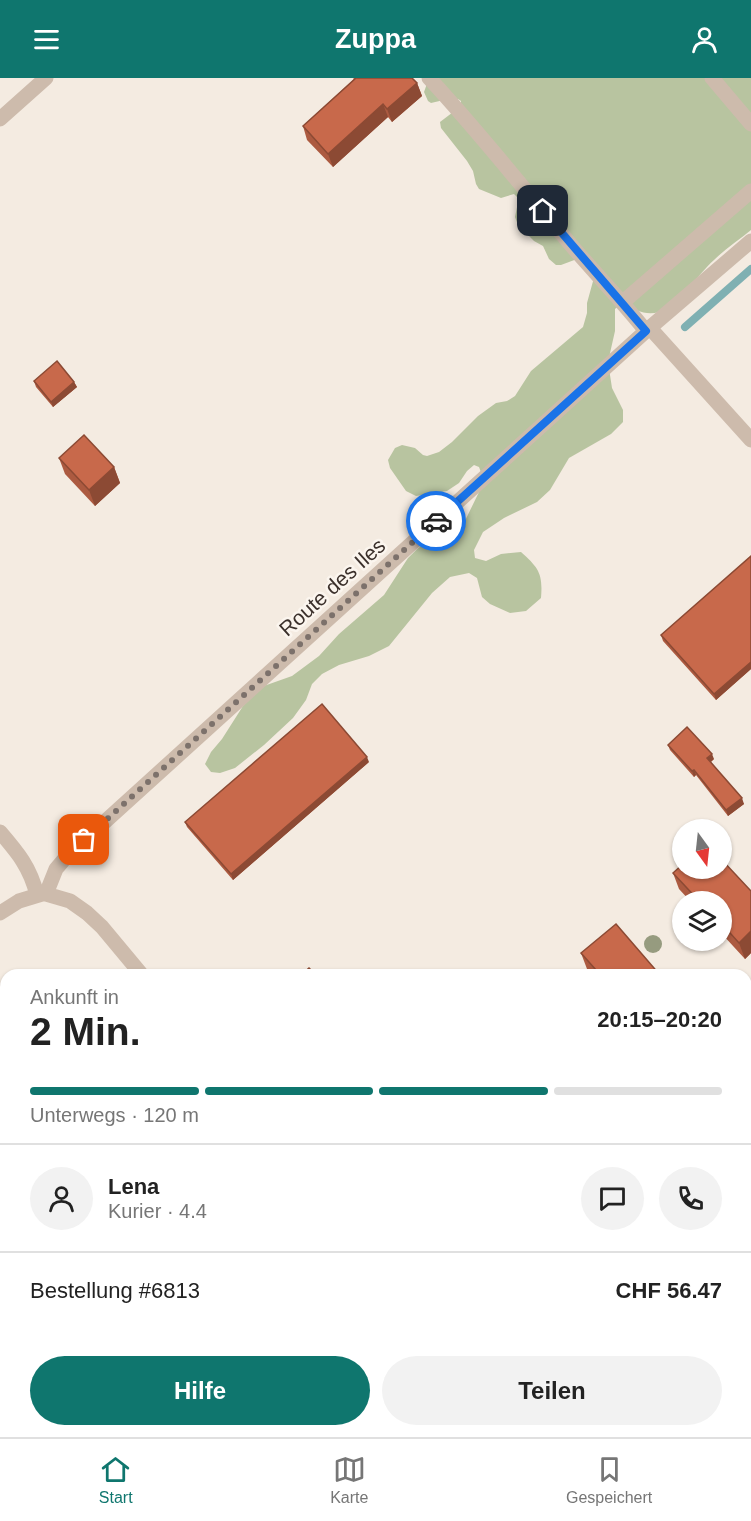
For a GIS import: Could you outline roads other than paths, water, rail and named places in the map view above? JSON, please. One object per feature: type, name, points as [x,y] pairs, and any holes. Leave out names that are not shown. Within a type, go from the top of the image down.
[{"type":"street","points":[[0,119],[33,85],[46,78]]},
{"type":"street","points":[[429,78],[471,124],[572,246],[751,440]]},
{"type":"street","points":[[712,78],[751,124]]},
{"type":"street","points":[[623,302],[751,191]]},
{"type":"street","name":"Route des Iles","points":[[41,894],[67,856],[648,329],[751,241]]},
{"type":"street","points":[[0,832],[28,868],[41,894]]},
{"type":"street","points":[[0,913],[19,901],[41,894],[70,901],[102,927],[137,969]]},
{"type":"waterway","points":[[685,327],[751,269]]}]
